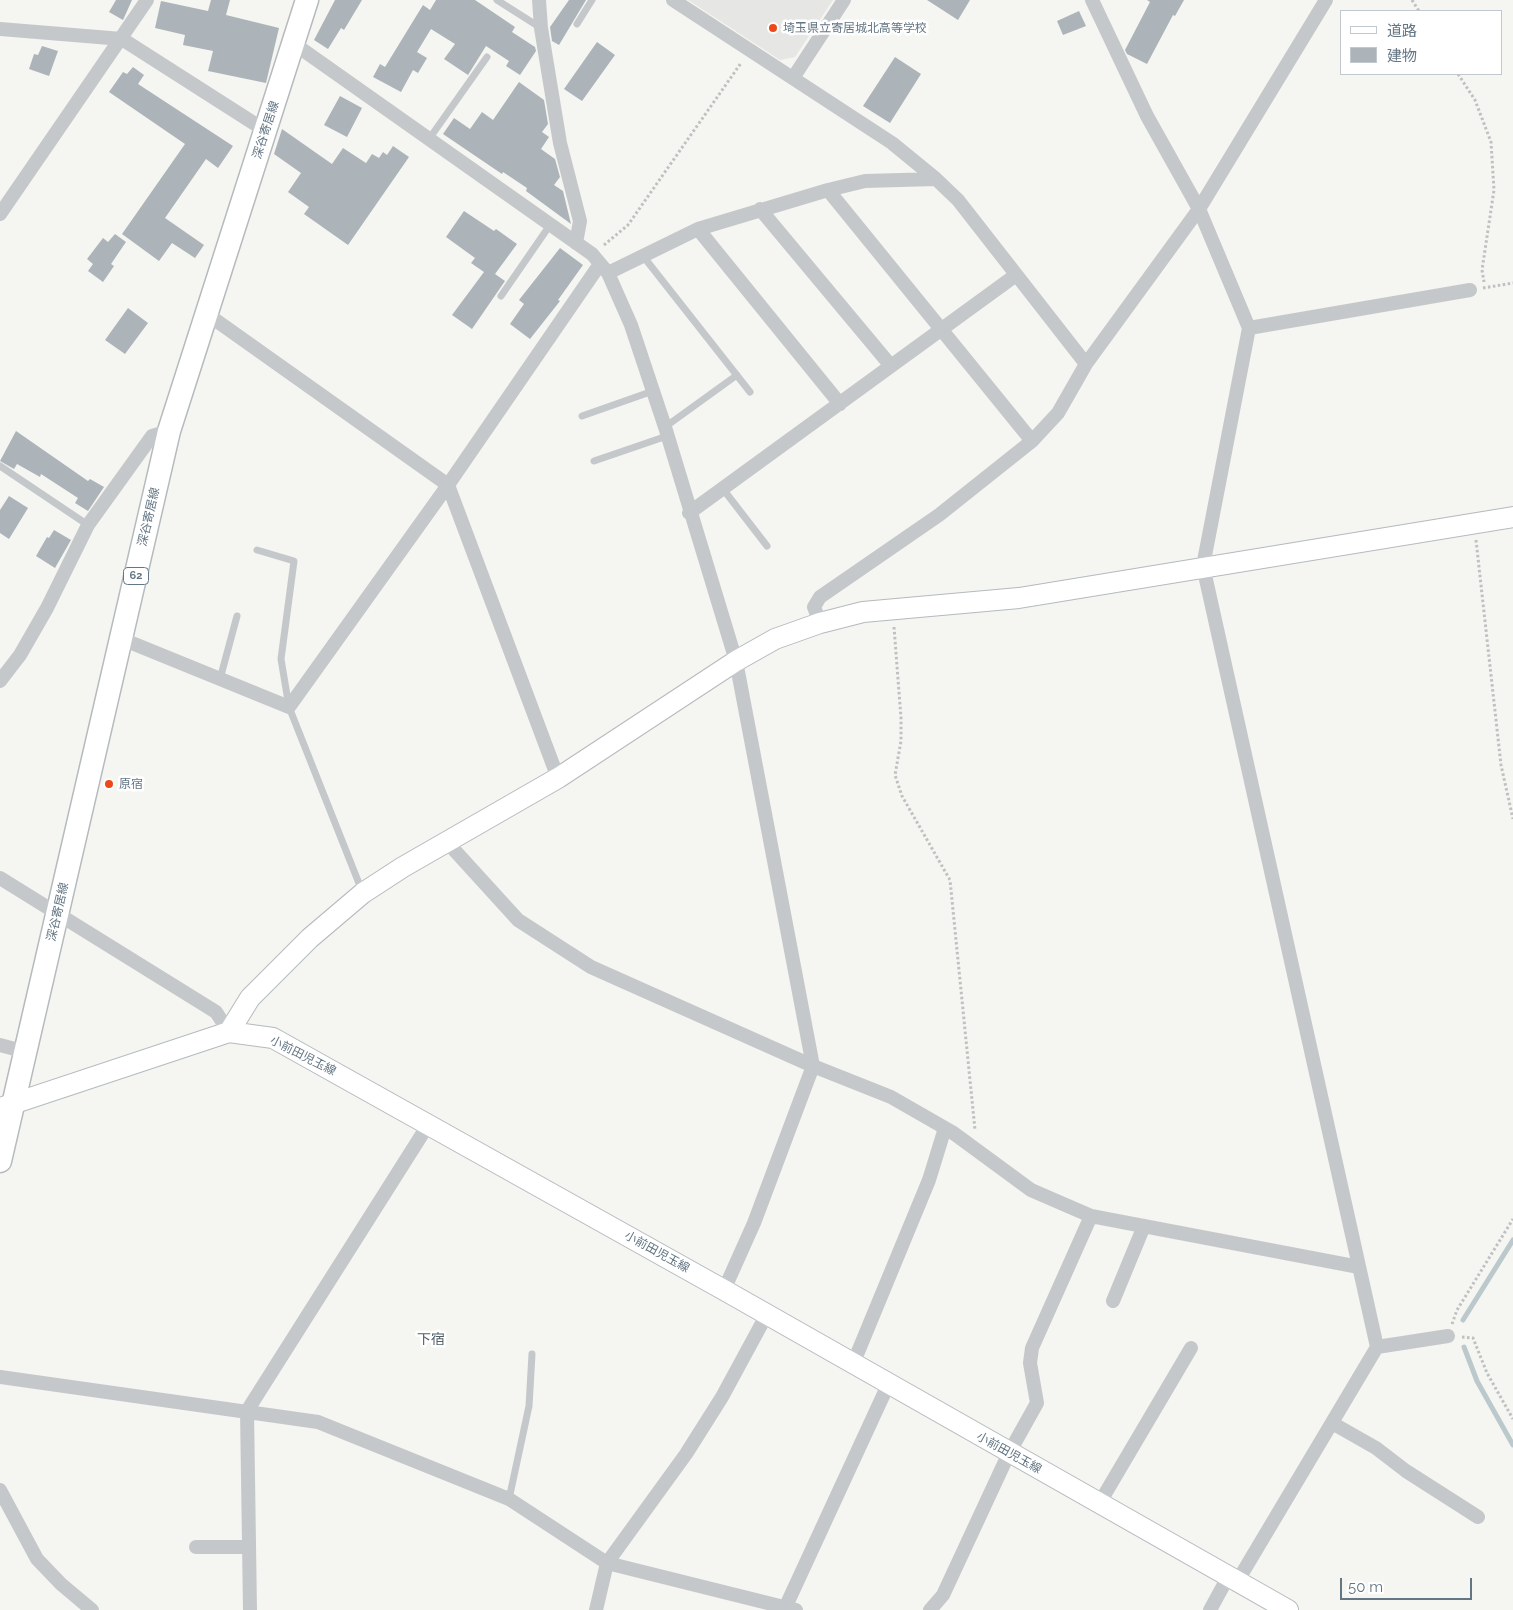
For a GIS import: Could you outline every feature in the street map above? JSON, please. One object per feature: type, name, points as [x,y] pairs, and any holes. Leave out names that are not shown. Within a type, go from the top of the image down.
[{"type":"main road","name":"深谷寄居線","points":[[0,1161],[6,1106],[26,1052],[169,431],[307,0]]},
{"type":"street","points":[[0,214],[147,0]]},
{"type":"street","points":[[539,0],[541,28],[560,144],[580,221],[576,243]]},
{"type":"street","points":[[673,0],[892,143],[936,179],[958,200],[1086,364]]},
{"type":"street","points":[[792,78],[844,0]]},
{"type":"street","points":[[1092,0],[1147,116],[1199,209],[1249,328],[1203,566],[1377,1347],[1233,1579],[1210,1610]]},
{"type":"street","points":[[820,623],[814,607],[820,597],[939,515],[1032,441],[1058,412],[1086,364],[1199,209],[1326,0]]},
{"type":"street","points":[[0,29],[122,39],[266,131]]},
{"type":"street","points":[[294,43],[576,243],[600,264],[631,325],[736,661],[813,1066],[754,1223],[724,1290]]},
{"type":"street","points":[[122,639],[289,708],[448,485],[600,264],[643,256],[698,228],[828,190],[865,181],[936,179]]},
{"type":"street","points":[[828,190],[1032,441]]},
{"type":"street","points":[[760,209],[891,366]]},
{"type":"street","points":[[698,228],[840,404]]},
{"type":"street","points":[[689,513],[1016,275]]},
{"type":"street","points":[[1249,328],[1470,290]]},
{"type":"street","points":[[207,314],[448,485],[558,778]]},
{"type":"street","points":[[0,680],[20,655],[47,608],[88,525],[152,436],[169,431]]},
{"type":"street","points":[[0,878],[216,1012],[229,1032],[250,998],[310,938],[364,894],[447,842],[558,778],[736,661],[775,638],[820,623],[863,612],[1019,598],[1203,566],[1513,517]]},
{"type":"street","points":[[447,842],[518,920],[591,967],[813,1066],[891,1097],[945,1128],[1031,1190],[1090,1216],[1359,1267]]},
{"type":"street","name":"小前田児玉線","points":[[6,1106],[229,1032],[273,1038],[767,1314],[888,1385],[1288,1610]]},
{"type":"street","points":[[0,1045],[26,1052]]},
{"type":"street","points":[[250,1610],[247,1411],[428,1125]]},
{"type":"street","points":[[853,1364],[929,1180],[945,1128]]},
{"type":"street","points":[[930,1610],[943,1595],[1009,1453],[1037,1403],[1030,1362],[1032,1348],[1090,1216]]},
{"type":"street","points":[[1112,1301],[1144,1226]]},
{"type":"street","points":[[596,1610],[607,1563],[701,1430],[722,1397],[767,1314]]},
{"type":"street","points":[[1377,1347],[1448,1336]]},
{"type":"street","points":[[1099,1504],[1191,1348]]},
{"type":"street","points":[[0,1377],[318,1422],[509,1499],[607,1563],[791,1608],[888,1385]]},
{"type":"street","points":[[1332,1422],[1376,1448],[1406,1471],[1478,1517]]},
{"type":"street","points":[[0,1490],[37,1559],[61,1584],[92,1610]]},
{"type":"street","points":[[196,1546],[249,1547]]},
{"type":"lane","points":[[497,0],[541,28]]},
{"type":"lane","points":[[577,24],[592,0]]},
{"type":"lane","points":[[429,139],[488,57]]},
{"type":"lane","points":[[501,296],[550,225]]},
{"type":"lane","points":[[643,256],[750,392]]},
{"type":"lane","points":[[594,461],[666,432],[737,375]]},
{"type":"lane","points":[[582,416],[653,391]]},
{"type":"lane","points":[[0,466],[88,525]]},
{"type":"lane","points":[[723,489],[767,546]]},
{"type":"lane","points":[[257,550],[294,562],[281,660],[289,708],[364,894]]},
{"type":"lane","points":[[220,679],[237,616]]},
{"type":"lane","points":[[509,1499],[529,1406],[532,1354]]},
{"type":"path","points":[[600,264],[750,50]]},
{"type":"path","points":[[1459,75],[1475,100],[1491,142],[1494,190],[1482,270],[1485,288]]},
{"type":"path","points":[[1470,290],[1513,283]]},
{"type":"path","points":[[1475,523],[1501,764],[1513,819]]},
{"type":"path","points":[[892,609],[901,718],[901,741],[895,775],[902,796],[950,880],[975,1130],[971,1146]]},
{"type":"path","points":[[1513,1219],[1457,1310],[1448,1336],[1474,1338],[1487,1374],[1513,1419]]},
{"type":"shaded area","name":"埼玉県立寄居城北高等学校","points":[[688,0],[833,0],[795,57],[780,60]]},
{"type":"building","points":[[116,0],[132,0],[123,20],[109,12]]},
{"type":"building","points":[[211,0],[230,0],[226,15],[279,28],[266,83],[208,71],[213,51],[183,45],[185,35],[155,28],[161,1],[208,11]]},
{"type":"building","points":[[335,0],[362,0],[344,30],[341,28],[328,49],[314,40]]},
{"type":"building","points":[[436,0],[475,0],[515,27],[512,32],[535,47],[536,51],[520,75],[506,66],[509,61],[486,46],[468,75],[444,59],[455,44],[431,29],[417,52],[427,58],[418,73],[413,70],[401,92],[373,77],[380,64],[385,67],[423,5],[430,10]]},
{"type":"building","points":[[569,0],[586,0],[559,45],[552,41],[550,27]]},
{"type":"building","points":[[927,0],[970,0],[958,20]]},
{"type":"building","points":[[1147,0],[1184,0],[1175,16],[1173,15],[1147,64],[1127,54],[1125,50],[1150,2]]},
{"type":"building","points":[[1079,11],[1086,26],[1063,35],[1057,21]]},
{"type":"building","points":[[597,42],[615,55],[582,101],[564,89]]},
{"type":"building","points":[[42,46],[58,51],[49,76],[29,69],[34,54],[38,55]]},
{"type":"building","points":[[895,57],[921,74],[890,123],[863,106]]},
{"type":"building","points":[[133,67],[144,75],[138,84],[233,146],[218,168],[206,159],[165,218],[204,245],[195,258],[172,243],[159,261],[122,234],[185,144],[109,92],[123,72],[127,74]]},
{"type":"building","points":[[519,82],[544,100],[548,124],[542,132],[549,137],[541,149],[555,159],[560,177],[554,185],[563,191],[571,224],[526,191],[527,188],[503,172],[502,174],[443,134],[454,118],[470,129],[482,112],[493,120]]},
{"type":"building","points":[[340,96],[362,108],[347,137],[324,125]]},
{"type":"building","points":[[282,129],[332,164],[343,148],[366,163],[372,154],[379,158],[383,152],[387,155],[393,146],[409,157],[348,245],[304,214],[309,207],[288,192],[301,173],[274,154]]},
{"type":"building","points":[[464,211],[494,231],[496,229],[517,244],[495,274],[505,281],[472,329],[452,315],[484,272],[471,263],[475,258],[446,237]]},
{"type":"building","points":[[115,234],[126,242],[111,264],[114,266],[103,282],[88,271],[93,264],[87,259],[103,238],[108,242]]},
{"type":"building","points":[[560,248],[583,265],[558,300],[560,301],[530,339],[510,324],[524,304],[519,300]]},
{"type":"building","points":[[128,308],[148,323],[125,354],[105,340]]},
{"type":"building","points":[[16,431],[88,481],[90,479],[104,487],[88,511],[75,503],[78,498],[41,474],[40,477],[17,464],[14,469],[0,461]]},
{"type":"building","points":[[9,496],[28,508],[9,539],[0,533],[0,510]]},
{"type":"building","points":[[54,530],[71,540],[55,568],[36,556],[47,537],[49,538]]},
{"type":"waterway","points":[[1463,1320],[1513,1240]]},
{"type":"waterway","points":[[1464,1347],[1477,1381],[1513,1445]]},
{"type":"place","name":"埼玉県立寄居城北高等学校","points":[[773,28]]},
{"type":"place","name":"原宿","points":[[109,784]]},
{"type":"district","name":"下宿","points":[[431,1340]]}]
